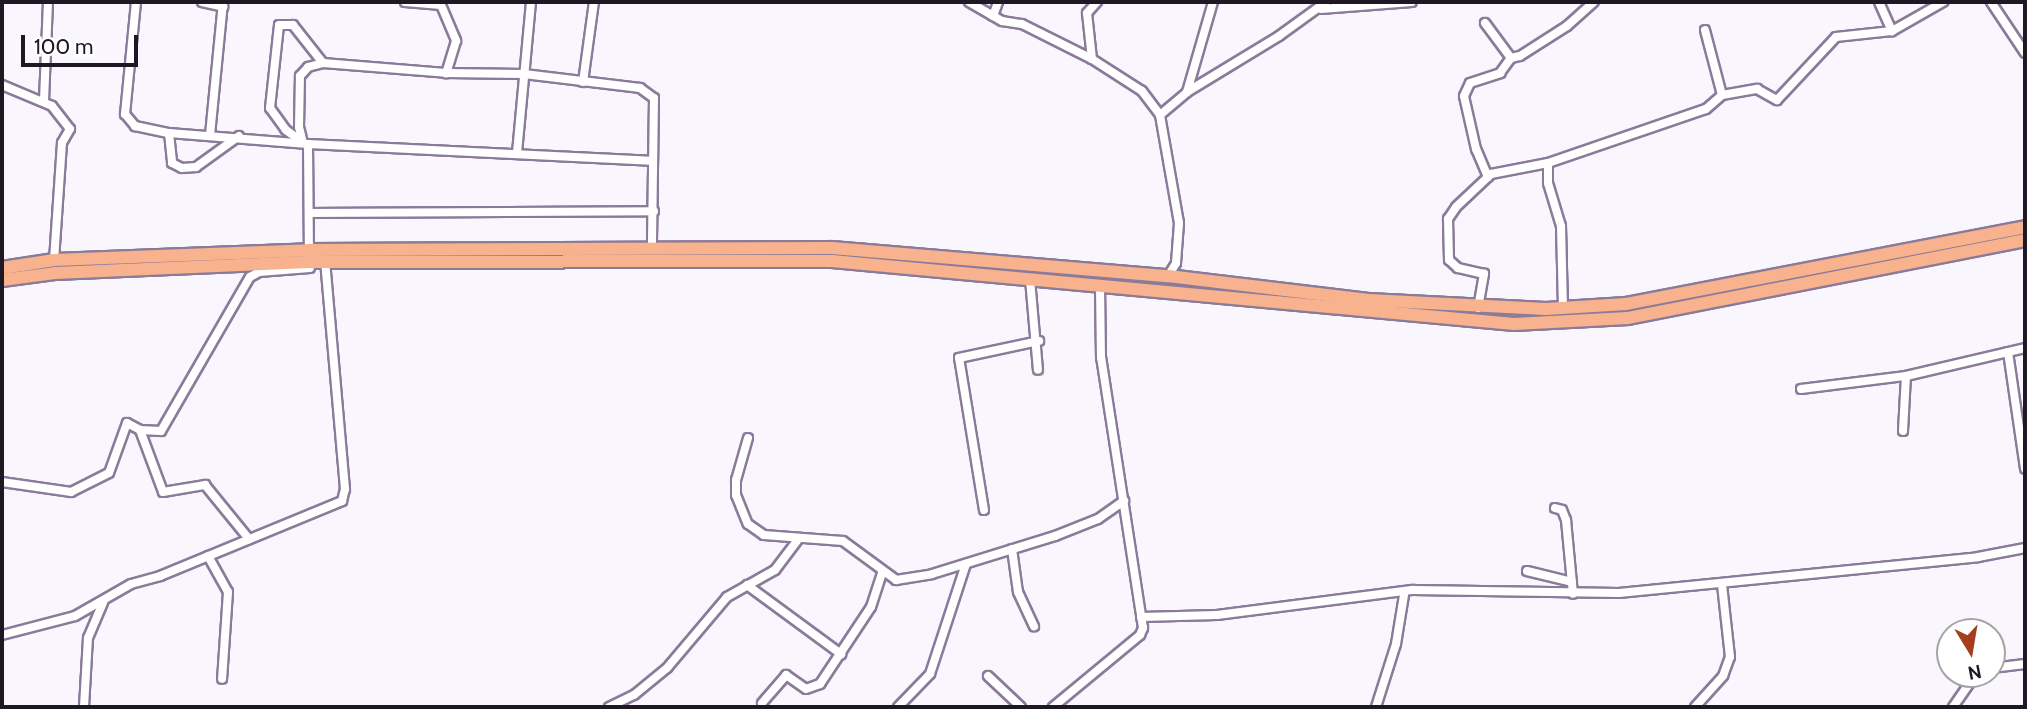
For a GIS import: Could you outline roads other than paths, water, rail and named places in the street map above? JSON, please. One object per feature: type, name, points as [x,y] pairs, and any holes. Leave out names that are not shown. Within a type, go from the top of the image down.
[{"type":"main road","points":[[2,280],[55,273],[325,264],[652,246],[862,249],[1168,276],[1478,308],[1563,308],[1626,304],[2025,227]]},
{"type":"main road","points":[[2,268],[54,260],[309,250],[861,262],[1100,287],[1501,323],[1628,318],[2025,240]]},
{"type":"main road","points":[[1501,323],[1502,309]]},
{"type":"street","points":[[44,101],[48,2]]},
{"type":"street","points":[[136,2],[125,114],[135,125],[169,133],[239,136],[306,144],[651,161]]},
{"type":"street","points":[[202,2],[223,4],[210,135]]},
{"type":"street","points":[[405,2],[442,3],[456,41],[446,74]]},
{"type":"street","points":[[517,153],[531,2]]},
{"type":"street","points":[[583,82],[594,2]]},
{"type":"street","points":[[969,2],[993,16],[1092,59],[1142,91],[1160,115],[1178,223],[1176,263],[1168,276]]},
{"type":"street","points":[[993,16],[998,2]]},
{"type":"street","points":[[1092,59],[1087,13],[1097,2]]},
{"type":"street","points":[[1187,92],[1213,2]]},
{"type":"street","points":[[1160,115],[1187,92],[1324,5],[1412,2]]},
{"type":"street","points":[[1488,177],[1476,149],[1464,96],[1470,83],[1500,73],[1511,58],[1567,26],[1594,2]]},
{"type":"street","points":[[1879,2],[1892,31]]},
{"type":"street","points":[[1478,308],[1484,274],[1452,265],[1446,229],[1457,207],[1488,177],[1548,163],[1706,109],[1722,95],[1758,89],[1777,100],[1836,37],[1892,31],[1943,2]]},
{"type":"street","points":[[1991,2],[2025,54]]},
{"type":"street","points":[[1485,23],[1511,58]]},
{"type":"street","points":[[306,144],[286,130],[270,108],[279,25],[293,24],[323,63]]},
{"type":"street","points":[[1706,30],[1722,95]]},
{"type":"street","points":[[309,250],[306,144],[299,127],[300,76],[308,67],[323,63],[446,74],[524,74],[640,88],[654,98],[651,161],[654,211],[652,246]]},
{"type":"street","points":[[2,85],[44,101],[62,113],[70,129],[62,143],[54,260]]},
{"type":"street","points":[[169,133],[172,163],[182,168],[196,167],[239,136]]},
{"type":"street","points":[[1548,163],[1548,183],[1562,226],[1563,308]]},
{"type":"street","points":[[309,213],[654,211]]},
{"type":"street","points":[[2,482],[71,492],[109,473],[127,423],[140,430],[162,431],[250,277],[259,272],[325,264],[345,489],[342,501],[331,508],[131,584],[75,616],[2,635]]},
{"type":"street","points":[[1030,279],[1039,341],[1038,370]]},
{"type":"street","points":[[1053,707],[1140,635],[1141,617],[1101,358],[1100,287]]},
{"type":"street","points":[[984,510],[960,358],[1039,341]]},
{"type":"street","points":[[1801,389],[1906,376],[2025,348]]},
{"type":"street","points":[[2008,352],[2024,445],[2025,469]]},
{"type":"street","points":[[1903,431],[1906,376]]},
{"type":"street","points":[[140,430],[163,492],[205,485],[249,540]]},
{"type":"street","points":[[748,438],[736,480],[742,515],[764,535],[843,541],[882,573],[909,580],[1012,550],[1098,519],[1124,500]]},
{"type":"street","points":[[1555,508],[1562,510],[1566,520],[1573,594]]},
{"type":"street","points":[[609,707],[634,695],[667,668],[727,597],[775,570],[799,538]]},
{"type":"street","points":[[1141,617],[1217,615],[1404,595],[1413,590],[1573,594],[1722,584],[2025,548]]},
{"type":"street","points":[[1012,550],[1018,592],[1034,626]]},
{"type":"street","points":[[208,556],[228,592],[222,679]]},
{"type":"street","points":[[898,707],[930,674],[966,564]]},
{"type":"street","points":[[1527,571],[1572,582]]},
{"type":"street","points":[[762,703],[786,675],[812,690],[841,654],[871,607],[882,573]]},
{"type":"street","points":[[1695,707],[1723,676],[1730,657],[1722,584]]},
{"type":"street","points":[[747,585],[841,654]]},
{"type":"street","points":[[1377,707],[1396,644],[1404,595]]},
{"type":"street","points":[[84,707],[88,638],[103,602]]},
{"type":"street","points":[[2006,666],[2025,664]]},
{"type":"street","points":[[988,676],[1021,707]]},
{"type":"street","points":[[1953,707],[1966,688]]}]
